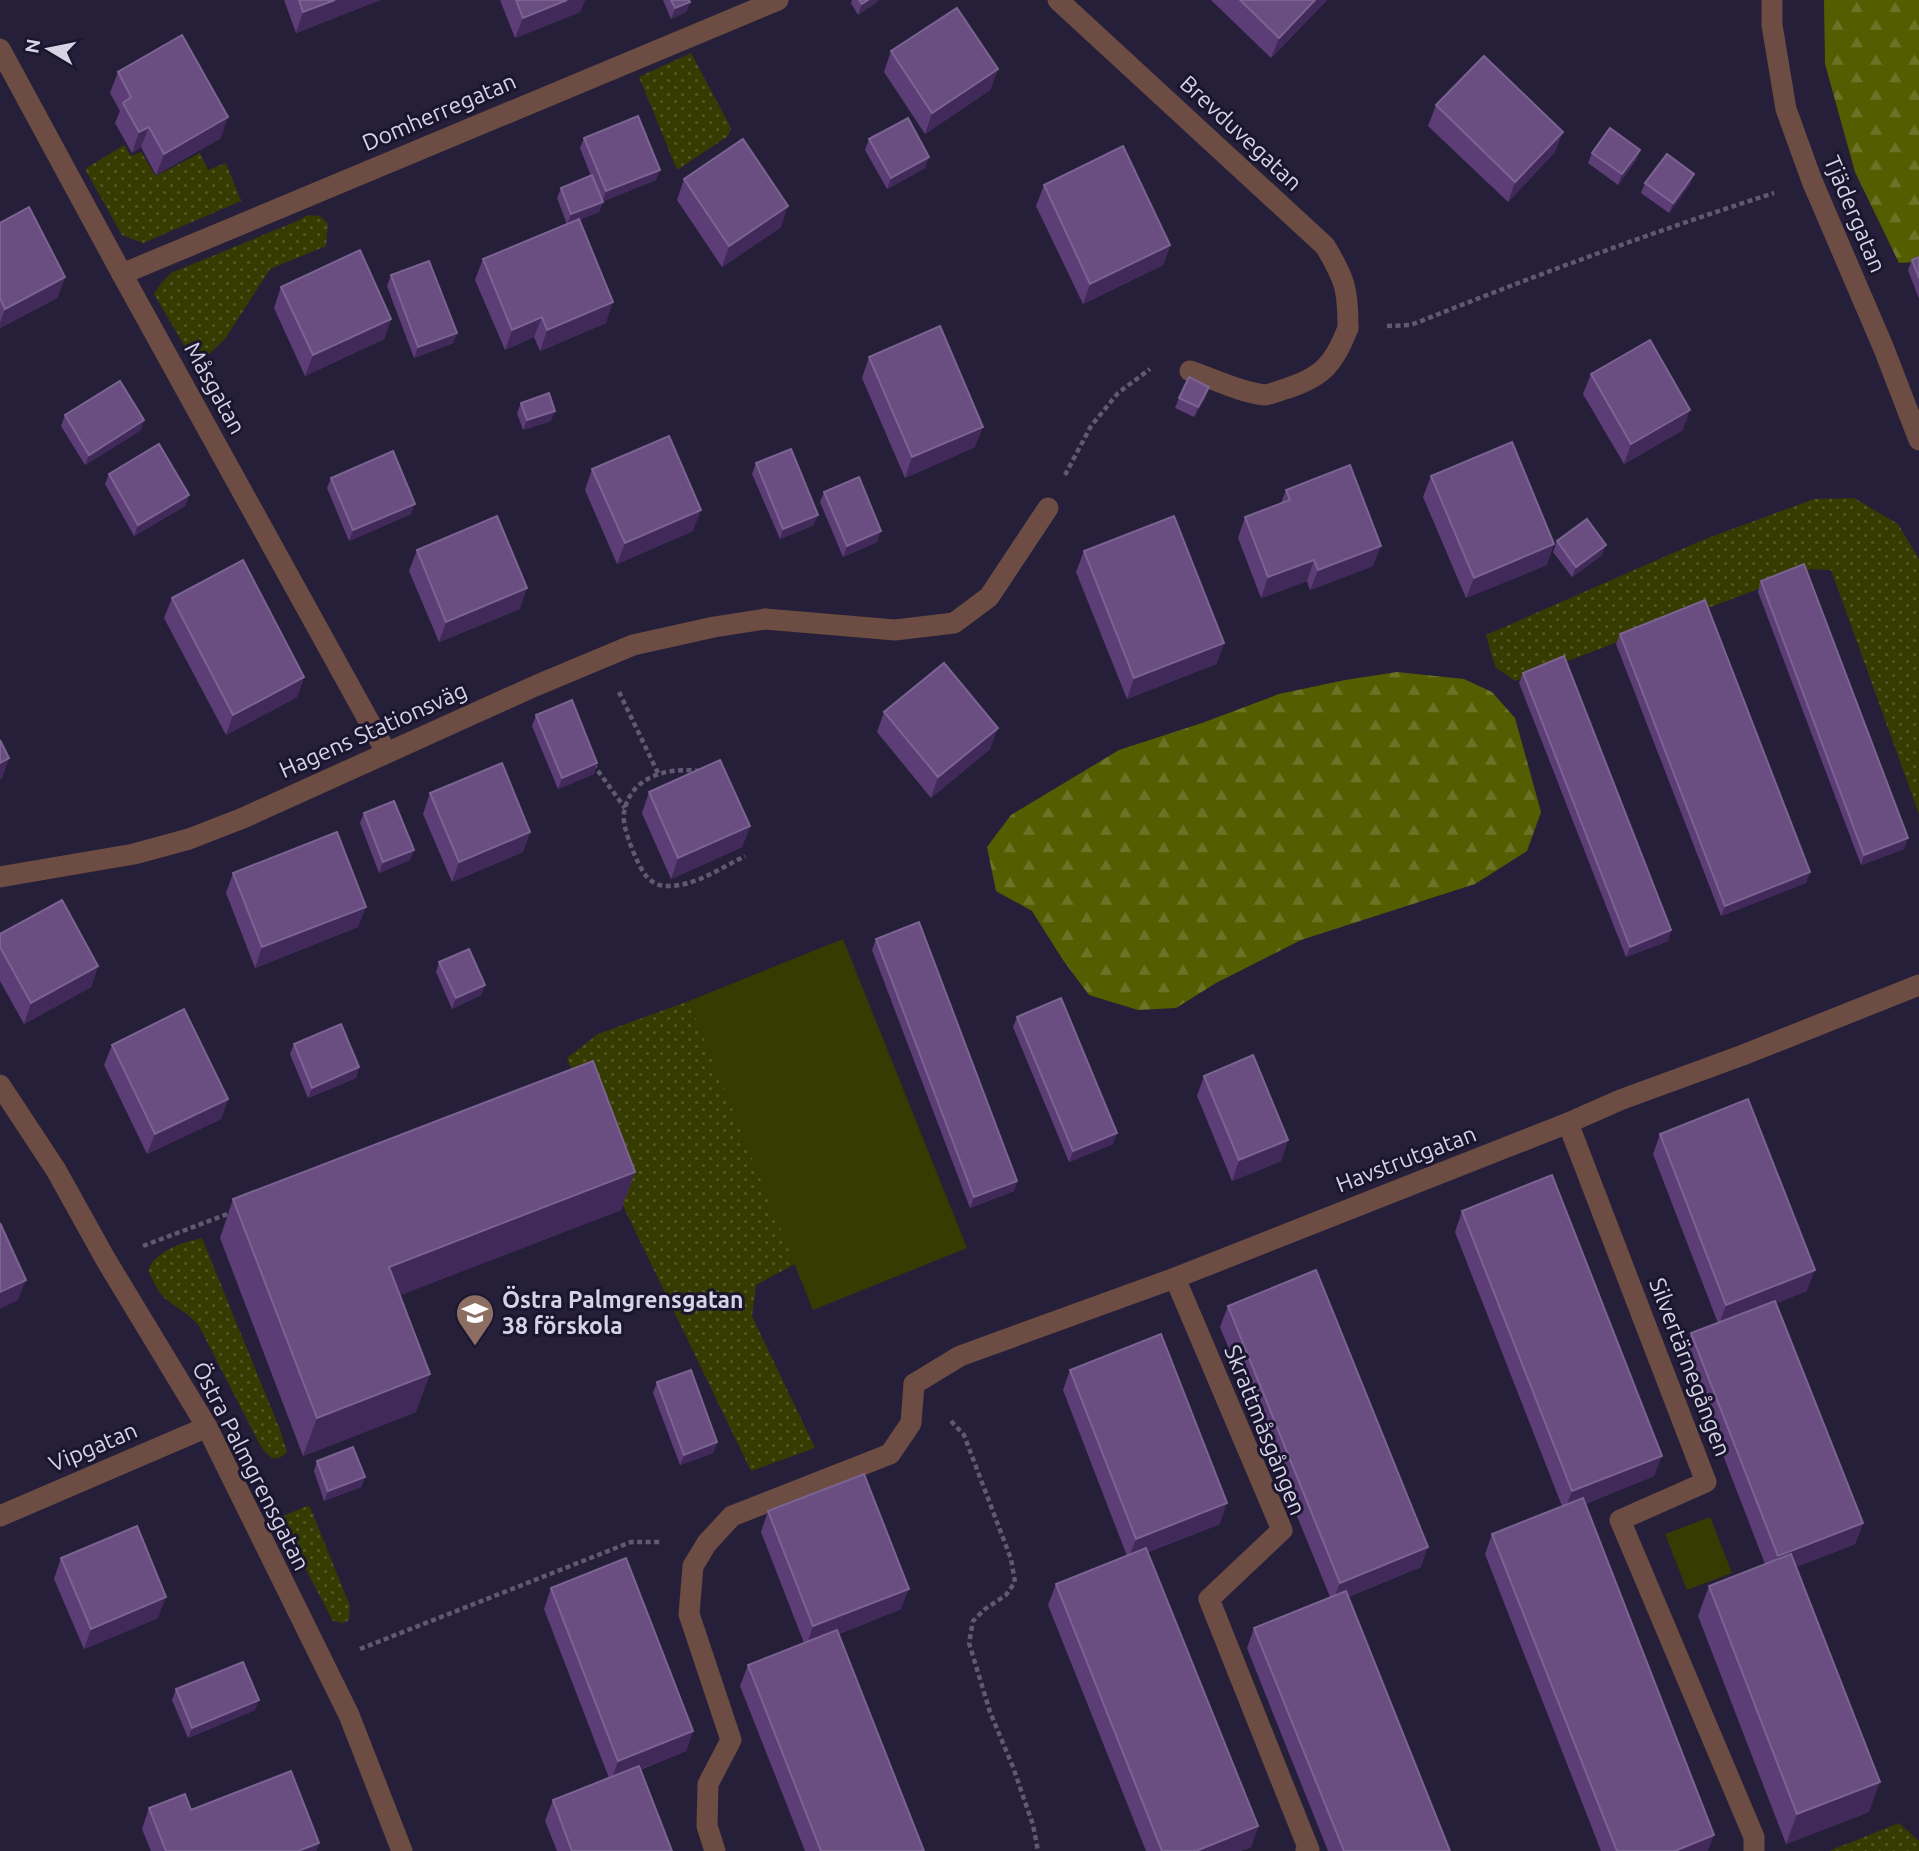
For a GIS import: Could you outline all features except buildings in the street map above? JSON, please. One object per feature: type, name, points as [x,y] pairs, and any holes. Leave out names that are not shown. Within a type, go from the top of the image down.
[{"type":"street","name":"Domherregatan","points":[[122,274],[778,0]]},
{"type":"street","name":"Brevduvegatan","points":[[1058,0],[1325,246],[1341,273],[1348,298],[1348,328]]},
{"type":"street","name":"Tjädergatan","points":[[1772,0],[1772,25],[1786,109],[1812,181],[1884,349],[1919,440]]},
{"type":"street","name":"Måsgatan","points":[[0,49],[387,752]]},
{"type":"street","points":[[1190,371],[1266,395],[1297,385],[1326,369],[1340,349],[1348,328]]},
{"type":"street","name":"Hagens Stationsväg","points":[[0,877],[134,854],[189,839],[243,818],[535,686],[633,645],[765,619],[895,630],[954,623],[989,597],[1048,508]]},
{"type":"street","name":"Havstrutgatan","points":[[914,1384],[960,1356],[1175,1278],[1620,1100],[1743,1055],[1919,985]]},
{"type":"street","name":"Östra Palmgrensgatan","points":[[0,1085],[56,1170],[106,1260],[207,1427],[349,1715],[402,1851]]},
{"type":"street","name":"Silvertärnegången","points":[[1568,1123],[1706,1482],[1620,1520],[1754,1838],[1754,1851]]},
{"type":"street","name":"Skrattmåsgången","points":[[1175,1278],[1282,1530],[1209,1599],[1309,1850],[1306,1851]]},
{"type":"street","points":[[715,1851],[707,1826],[708,1784],[730,1740],[690,1614],[693,1566],[707,1543],[732,1516],[890,1454],[911,1423],[914,1384]]},
{"type":"street","name":"Vipgatan","points":[[0,1516],[207,1427]]},
{"type":"path","points":[[1348,328],[1411,324],[1556,267],[1701,216],[1812,181]]},
{"type":"path","points":[[1048,508],[1091,426],[1118,393],[1146,370],[1165,363],[1190,371]]},
{"type":"path","points":[[604,658],[658,773]]},
{"type":"path","points":[[589,757],[625,809]]},
{"type":"path","points":[[708,772],[683,770],[658,773],[647,778],[638,786],[625,809],[623,815],[627,837],[647,877],[657,885],[688,884],[746,856]]},
{"type":"path","points":[[106,1260],[236,1211]]},
{"type":"path","points":[[914,1384],[964,1435],[1011,1559],[1014,1582],[1006,1595],[973,1621],[969,1643],[990,1712],[1033,1825],[1038,1851]]},
{"type":"path","points":[[322,1664],[631,1542],[707,1543]]},
{"type":"green space","points":[[1824,0],[1919,0],[1919,262],[1899,263],[1855,172],[1825,64]]},
{"type":"green space","points":[[691,53],[731,128],[728,136],[677,170],[639,77]]},
{"type":"green space","points":[[124,145],[131,156],[141,152],[156,176],[200,153],[208,170],[226,163],[241,201],[143,243],[122,235],[85,169]]},
{"type":"green space","points":[[308,215],[320,216],[328,224],[326,246],[270,269],[225,339],[209,354],[194,362],[154,294],[159,286],[171,273]]},
{"type":"green space","points":[[1854,498],[1898,524],[1919,559],[1919,814],[1831,570],[1811,569],[1515,681],[1495,667],[1486,635],[1705,539],[1814,499]]},
{"type":"green space","points":[[1397,672],[1464,679],[1492,692],[1515,718],[1541,812],[1527,851],[1475,884],[1301,940],[1216,983],[1176,1008],[1138,1010],[1089,995],[1032,911],[996,891],[987,847],[1011,815],[1119,750],[1279,694]]},
{"type":"green space","points":[[843,939],[967,1248],[813,1310],[689,1001]]},
{"type":"green space","points":[[689,1001],[795,1264],[756,1285],[752,1316],[815,1448],[751,1471],[625,1210],[567,1058],[598,1034]]},
{"type":"green space","points":[[202,1238],[280,1430],[287,1452],[278,1458],[269,1455],[260,1445],[199,1326],[164,1297],[148,1270],[164,1252]]},
{"type":"green space","points":[[310,1507],[350,1606],[349,1620],[343,1623],[333,1621],[279,1518]]},
{"type":"green space","points":[[1710,1517],[1732,1573],[1687,1590],[1665,1534]]},
{"type":"green space","points":[[1899,1823],[1919,1841],[1919,1851],[1829,1851]]},
{"type":"place","name":"Östra Palmgrensgatan 38 förskola","points":[[475,1347]]}]
